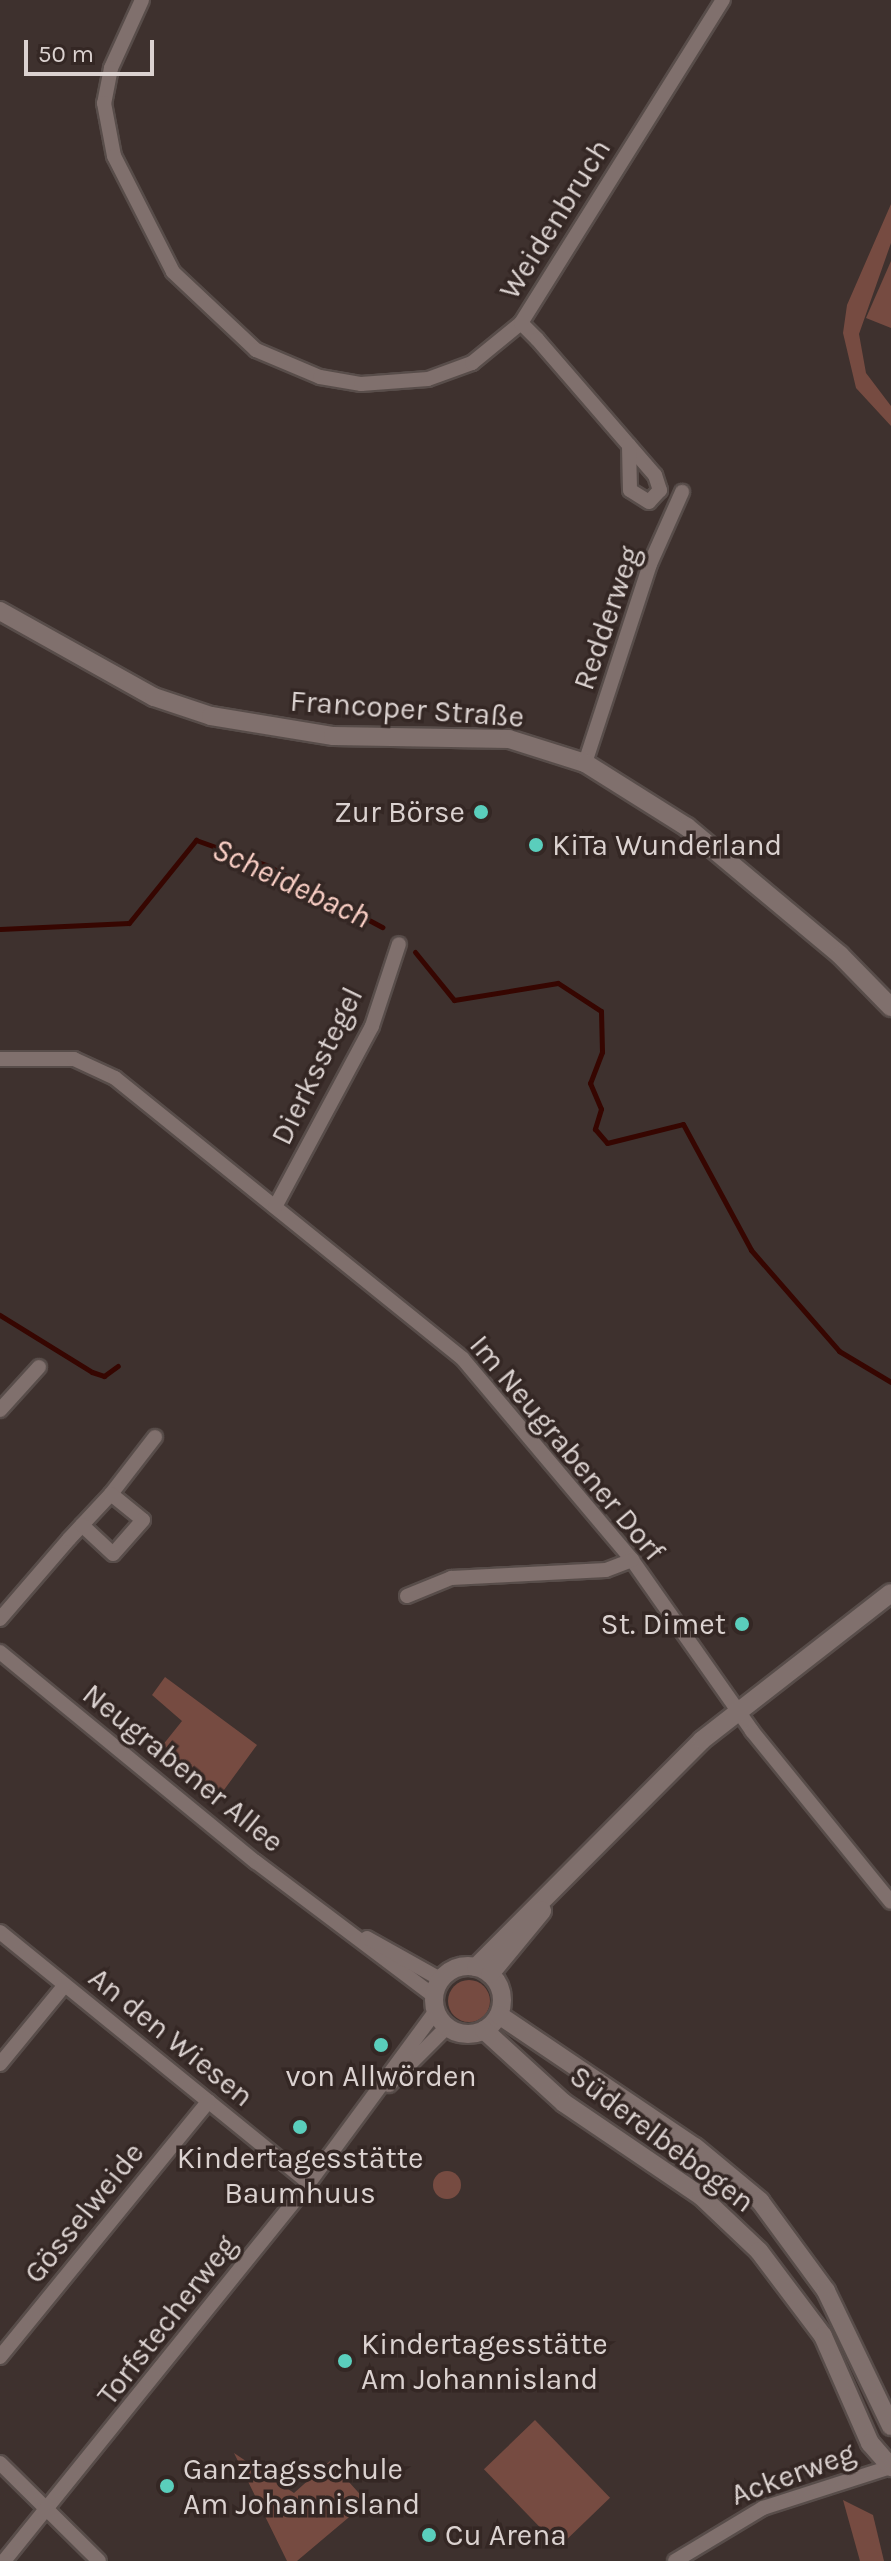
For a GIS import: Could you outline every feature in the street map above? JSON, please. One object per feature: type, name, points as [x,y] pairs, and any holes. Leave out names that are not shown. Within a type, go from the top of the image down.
[{"type":"main road","name":"Francoper Straße","points":[[0,611],[154,697],[211,716],[333,736],[509,739],[585,763],[687,827],[840,955],[891,1007]]},
{"type":"main road","points":[[483,1970],[579,1860],[738,1710],[891,1593]]},
{"type":"main road","points":[[456,1968],[483,1970],[501,1993],[499,2015],[484,2030],[439,2004],[456,1968]]},
{"type":"main road","name":"Süderelbebogen","points":[[499,2015],[695,2147],[760,2201],[826,2291],[891,2426]]},
{"type":"main road","name":"Süderelbebogen","points":[[484,2030],[558,2098],[701,2196],[759,2251],[823,2336],[870,2443],[891,2467]]},
{"type":"street","name":"Weidenbruch","points":[[142,0],[111,68],[104,103],[111,143],[173,272],[201,304],[256,350],[320,377],[361,384],[428,379],[472,363],[521,323],[723,0]]},
{"type":"street","points":[[521,323],[629,445]]},
{"type":"street","name":"Redderweg","points":[[585,763],[650,564],[682,492]]},
{"type":"street","name":"Dierksstegel","points":[[275,1207],[372,1026],[399,944]]},
{"type":"street","name":"Im Neugrabener Dorf","points":[[0,1059],[74,1059],[115,1078],[463,1359],[632,1560],[738,1710],[886,1886],[891,1902]]},
{"type":"street","points":[[0,1410],[39,1367]]},
{"type":"street","points":[[0,1619],[111,1494],[155,1437]]},
{"type":"street","points":[[82,1525],[113,1554],[143,1520],[111,1494]]},
{"type":"street","points":[[407,1596],[451,1578],[606,1570],[632,1560]]},
{"type":"street","name":"Neugrabener Allee","points":[[0,1652],[439,2004]]},
{"type":"street","name":"An den Wiesen","points":[[0,1932],[309,2183]]},
{"type":"street","points":[[0,2064],[65,1985]]},
{"type":"street","name":"Torfstecherweg","points":[[4,2561],[48,2512],[309,2183],[439,2004]]},
{"type":"street","name":"Gösselweide","points":[[0,2357],[209,2101]]},
{"type":"street","points":[[0,2463],[99,2561]]},
{"type":"street","name":"Ackerweg","points":[[675,2561],[763,2508],[891,2467]]},
{"type":"shaded area","points":[[891,204],[891,243],[859,334],[866,373],[891,406],[891,426],[856,388],[843,333],[847,305]]},
{"type":"shaded area","points":[[891,261],[891,328],[866,318]]},
{"type":"shaded area","points":[[165,1677],[257,1745],[221,1794],[162,1746],[182,1721],[152,1695]]},
{"type":"shaded area","points":[[469,1980],[484,1986],[490,2001],[484,2016],[469,2022],[454,2016],[448,2001],[454,1986]]},
{"type":"shaded area","points":[[447,2171],[457,2175],[461,2185],[457,2195],[447,2199],[437,2195],[433,2185],[437,2175]]},
{"type":"shaded area","points":[[535,2420],[610,2498],[559,2547],[484,2469]]},
{"type":"shaded area","points":[[234,2453],[294,2493],[330,2461],[367,2502],[297,2561],[287,2561]]},
{"type":"shaded area","points":[[843,2500],[873,2515],[884,2561],[860,2561]]},
{"type":"waterway","name":"Scheidebach","points":[[0,929],[129,923],[196,840],[266,865],[382,927]]},
{"type":"waterway","name":"Scheidebach","points":[[415,952],[454,1000],[558,983],[601,1011],[602,1052],[590,1083],[601,1109],[595,1129],[607,1143],[683,1124],[751,1250],[839,1351],[891,1382]]},
{"type":"waterway","points":[[0,1315],[92,1372],[104,1376],[118,1366]]},
{"type":"place","name":"Zur Börse","points":[[481,812]]},
{"type":"place","name":"KiTa Wunderland","points":[[536,845]]},
{"type":"place","name":"St. Dimet","points":[[742,1624]]},
{"type":"place","name":"von Allwörden","points":[[381,2045]]},
{"type":"place","name":"Kindertagesstätte Baumhuus","points":[[300,2127]]},
{"type":"place","name":"Kindertagesstätte Am Johannisland","points":[[345,2361]]},
{"type":"place","name":"Ganztagsschule Am Johannisland","points":[[167,2486]]},
{"type":"place","name":"Cu Arena","points":[[429,2535]]}]
